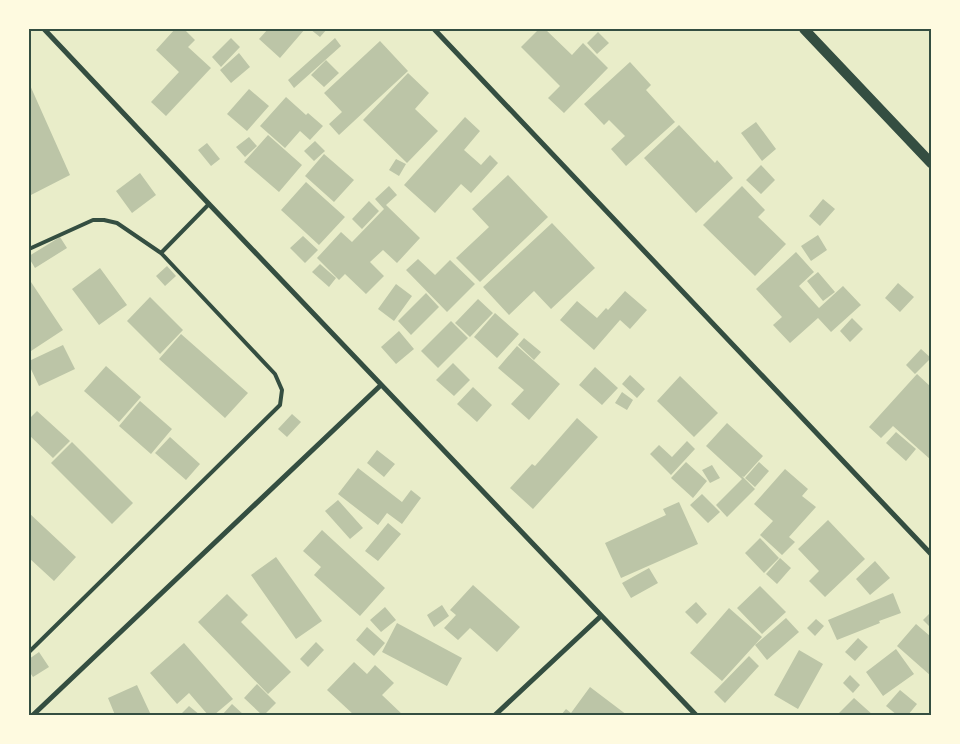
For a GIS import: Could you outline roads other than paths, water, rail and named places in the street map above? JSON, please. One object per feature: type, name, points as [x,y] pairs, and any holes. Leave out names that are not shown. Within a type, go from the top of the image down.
[{"type":"main road","points":[[804,29],[931,164]]},
{"type":"street","points":[[44,29],[696,715]]},
{"type":"street","points":[[434,29],[931,554]]},
{"type":"street","points":[[33,715],[381,385]]},
{"type":"street","points":[[495,715],[601,616]]},
{"type":"lane","points":[[161,253],[209,204]]},
{"type":"lane","points":[[29,249],[93,220],[117,223],[161,253],[275,374],[282,390],[280,405],[29,652]]}]
